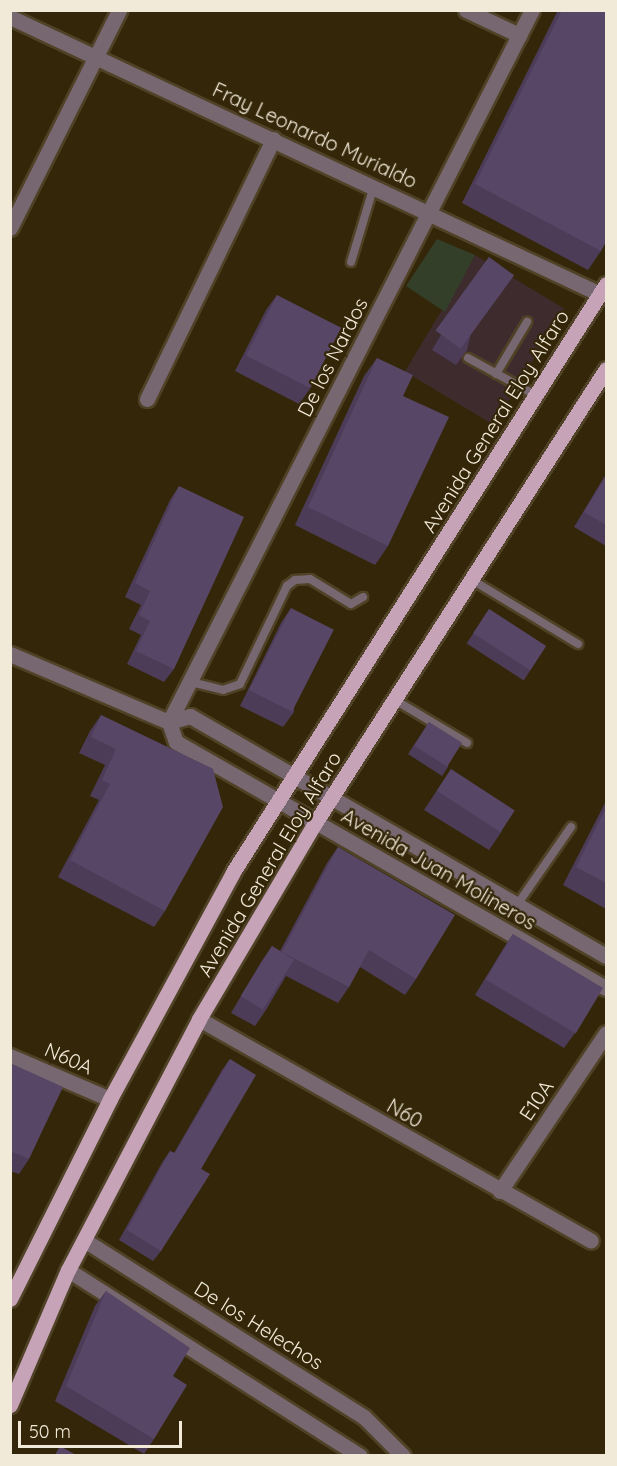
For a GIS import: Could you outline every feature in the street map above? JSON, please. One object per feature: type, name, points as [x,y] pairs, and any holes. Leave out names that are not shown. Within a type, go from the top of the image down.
[{"type":"main road","name":"Avenida General Eloy Alfaro","points":[[10,1299],[110,1099],[277,799],[537,396],[603,289]]},
{"type":"main road","name":"Avenida General Eloy Alfaro","points":[[10,1405],[68,1270],[199,1019],[315,823],[606,369]]},
{"type":"street","points":[[10,228],[119,10]]},
{"type":"street","points":[[466,10],[519,35]]},
{"type":"street","name":"De los Nardos","points":[[169,722],[532,10]]},
{"type":"street","name":"Fray Leonardo Murialdo","points":[[10,17],[603,289]]},
{"type":"street","points":[[147,399],[273,139]]},
{"type":"street","name":"Avenida Juan Molineros","points":[[10,654],[169,722],[189,716],[606,956]]},
{"type":"street","name":"Avenida Juan Molineros","points":[[169,722],[176,742],[606,988]]},
{"type":"street","name":"N60","points":[[199,1019],[591,1241]]},
{"type":"street","name":"E10A","points":[[500,1191],[606,1033]]},
{"type":"street","name":"N60A","points":[[10,1056],[110,1099]]},
{"type":"street","name":"De los Helechos","points":[[84,1240],[364,1417],[403,1455]]},
{"type":"street","points":[[68,1270],[360,1455]]},
{"type":"lane","points":[[351,262],[375,186]]},
{"type":"lane","points":[[496,374],[527,322]]},
{"type":"lane","points":[[468,358],[537,396]]},
{"type":"lane","points":[[191,682],[223,690],[240,684],[287,586],[295,580],[310,579],[351,604],[363,597]]},
{"type":"lane","points":[[472,580],[578,644]]},
{"type":"lane","points":[[395,700],[467,743]]},
{"type":"lane","points":[[517,905],[571,827]]},
{"type":"shaded area","points":[[475,255],[564,309],[494,425],[405,372]]},
{"type":"green space","points":[[437,239],[475,255],[445,312],[406,286]]},
{"type":"building","points":[[562,10],[606,10],[606,242],[601,251],[475,184]]},
{"type":"building","points":[[489,257],[514,275],[461,349],[436,331]]},
{"type":"building","points":[[277,295],[341,328],[310,388],[246,356]]},
{"type":"building","points":[[377,358],[413,375],[403,396],[449,417],[388,546],[308,507]]},
{"type":"building","points":[[606,476],[606,525],[584,512]]},
{"type":"building","points":[[179,486],[244,517],[174,669],[136,651],[150,621],[139,615],[150,591],[135,583]]},
{"type":"building","points":[[291,608],[334,630],[292,712],[249,690]]},
{"type":"building","points":[[489,609],[546,646],[530,670],[473,633]]},
{"type":"building","points":[[101,715],[213,769],[223,807],[165,911],[70,860],[110,784],[102,780],[116,749],[91,737]]},
{"type":"building","points":[[429,722],[462,743],[447,766],[414,746]]},
{"type":"building","points":[[451,769],[515,810],[501,832],[437,791]]},
{"type":"building","points":[[606,808],[606,883],[576,867]]},
{"type":"building","points":[[338,847],[455,915],[416,979],[369,950],[349,987],[282,952]]},
{"type":"building","points":[[513,934],[603,988],[576,1034],[486,979]]},
{"type":"building","points":[[272,946],[294,960],[263,1010],[241,996]]},
{"type":"building","points":[[230,1059],[256,1075],[201,1169],[210,1174],[161,1251],[127,1230],[170,1151],[175,1153]]},
{"type":"building","points":[[10,1063],[63,1087],[29,1159],[10,1151]]},
{"type":"building","points":[[106,1291],[190,1348],[173,1376],[187,1385],[154,1439],[66,1386]]},
{"type":"building","points":[[60,1446],[76,1455],[55,1455]]}]
